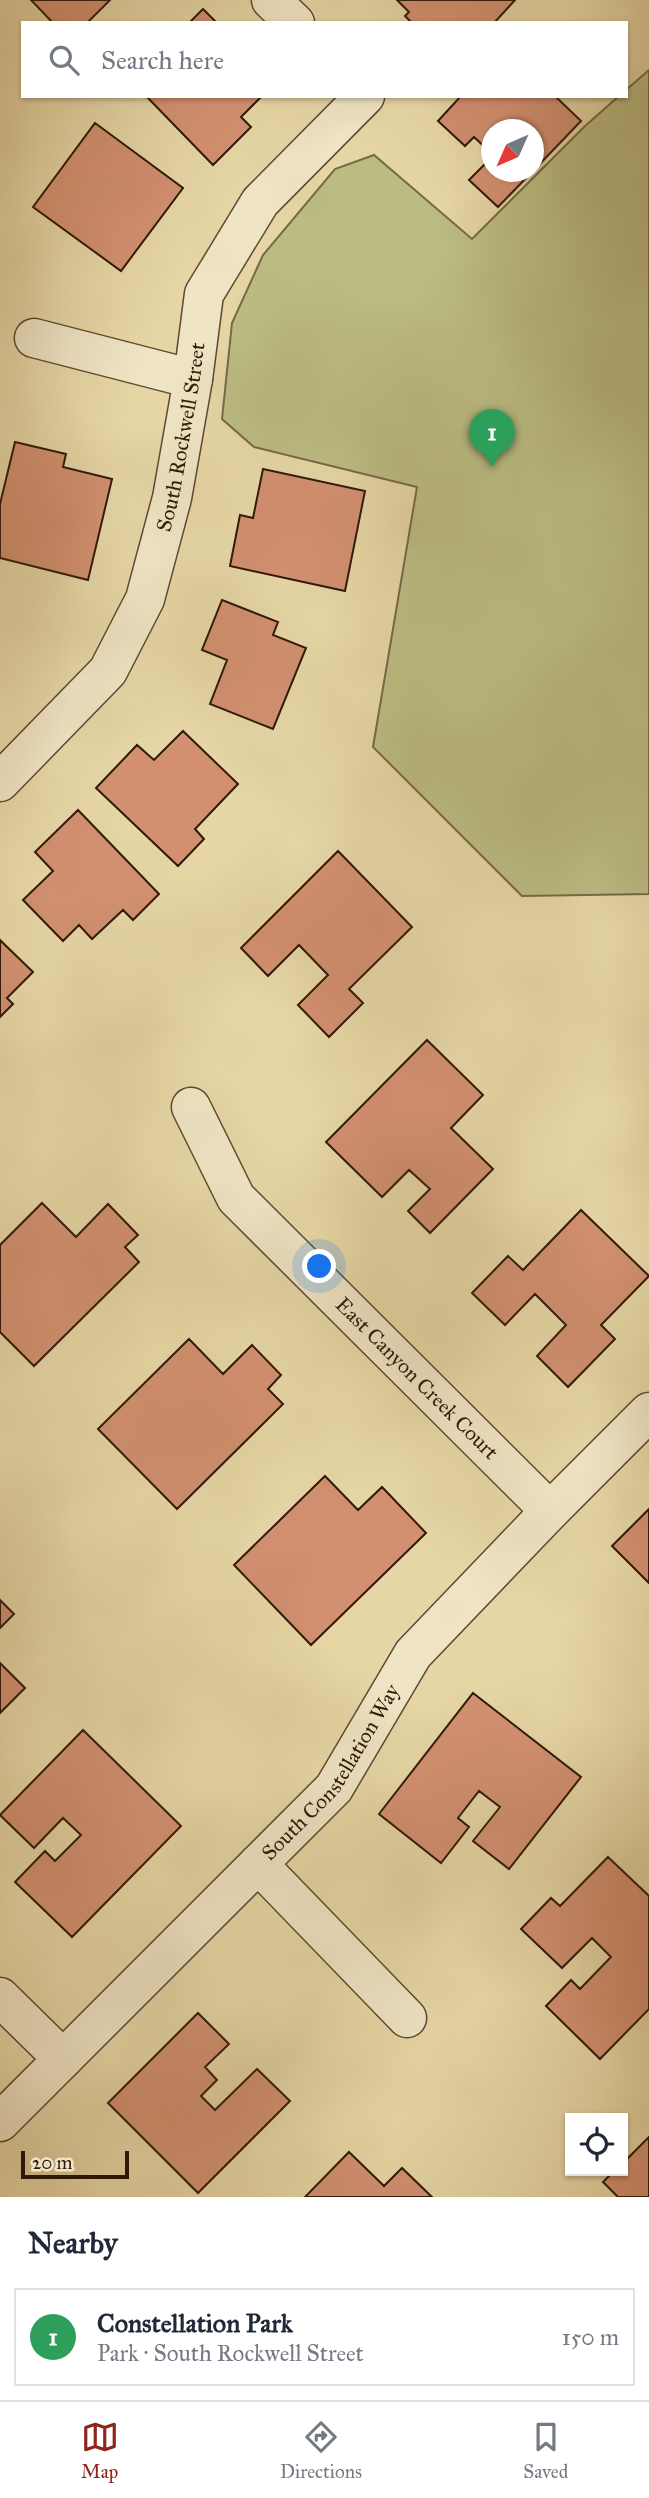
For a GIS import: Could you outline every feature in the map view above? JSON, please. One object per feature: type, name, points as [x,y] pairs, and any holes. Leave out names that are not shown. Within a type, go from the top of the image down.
[{"type":"street","points":[[271,0],[293,21]]},
{"type":"street","name":"South Rockwell Street","points":[[0,782],[108,671],[145,599],[172,498],[193,379],[204,294],[260,202],[363,98]]},
{"type":"street","points":[[34,338],[193,379]]},
{"type":"street","name":"East Canyon Creek Court","points":[[191,1107],[236,1198],[550,1511]]},
{"type":"street","name":"South Constellation Way","points":[[0,2122],[334,1788],[413,1654],[649,1412]]},
{"type":"street","points":[[258,1864],[407,2018]]},
{"type":"street","points":[[0,1997],[63,2059]]},
{"type":"green space","points":[[649,70],[649,894],[522,896],[373,747],[417,487],[254,447],[222,419],[232,323],[263,255],[335,169],[374,155],[472,239],[529,182],[544,182],[544,167],[584,127],[617,98],[628,98],[628,88]]},
{"type":"building","points":[[31,0],[110,0],[89,21],[51,21]]},
{"type":"building","points":[[397,0],[515,0],[496,21],[410,21],[405,16],[409,12]]},
{"type":"building","points":[[203,9],[215,21],[191,21]]},
{"type":"building","points":[[148,98],[260,98],[241,117],[251,127],[213,165]]},
{"type":"building","points":[[459,98],[557,98],[581,121],[544,160],[544,119],[481,119],[481,144],[474,137],[465,146],[438,121]]},
{"type":"building","points":[[95,123],[183,188],[121,271],[33,207]]},
{"type":"building","points":[[481,168],[481,182],[522,182],[498,207],[469,180]]},
{"type":"building","points":[[15,442],[66,454],[63,467],[112,479],[88,580],[0,558],[0,504]]},
{"type":"building","points":[[263,469],[365,491],[345,591],[230,566],[240,515],[253,518]]},
{"type":"building","points":[[222,600],[278,622],[273,635],[306,648],[273,729],[210,704],[227,660],[202,650]]},
{"type":"building","points":[[183,731],[238,784],[195,829],[204,839],[178,866],[96,788],[137,745],[154,760]]},
{"type":"building","points":[[78,810],[159,894],[133,920],[123,910],[92,939],[79,925],[63,941],[23,900],[53,871],[35,852]]},
{"type":"building","points":[[338,851],[412,927],[349,989],[363,1003],[329,1037],[298,1005],[328,975],[299,945],[268,976],[241,948]]},
{"type":"building","points":[[0,940],[33,972],[7,998],[13,1004],[0,1017]]},
{"type":"building","points":[[427,1040],[483,1095],[451,1128],[493,1169],[430,1233],[408,1211],[430,1189],[409,1170],[382,1197],[326,1142]]},
{"type":"building","points":[[42,1203],[76,1237],[108,1204],[138,1235],[125,1247],[139,1262],[34,1366],[0,1332],[0,1245]]},
{"type":"building","points":[[581,1210],[649,1276],[601,1325],[615,1339],[568,1387],[537,1356],[566,1325],[535,1294],[505,1325],[472,1293],[508,1256],[523,1270]]},
{"type":"building","points":[[189,1339],[223,1374],[252,1345],[281,1375],[268,1389],[283,1404],[177,1509],[98,1429]]},
{"type":"building","points":[[325,1476],[358,1510],[382,1487],[426,1533],[311,1645],[234,1565]]},
{"type":"building","points":[[649,1509],[649,1583],[612,1546]]},
{"type":"building","points":[[0,1600],[14,1614],[0,1628]]},
{"type":"building","points":[[0,1663],[25,1688],[0,1713]]},
{"type":"building","points":[[473,1693],[581,1777],[509,1869],[473,1841],[500,1807],[479,1791],[458,1818],[469,1827],[441,1863],[379,1814]]},
{"type":"building","points":[[83,1730],[181,1826],[72,1937],[15,1882],[45,1851],[55,1861],[81,1835],[63,1818],[34,1848],[0,1815]]},
{"type":"building","points":[[608,1857],[649,1896],[649,2009],[600,2059],[546,2006],[571,1980],[580,1989],[611,1957],[592,1938],[562,1968],[521,1929],[551,1898],[560,1906]]},
{"type":"building","points":[[198,2013],[229,2044],[205,2067],[217,2080],[201,2096],[215,2110],[257,2069],[290,2101],[198,2193],[108,2103]]},
{"type":"building","points":[[649,2137],[649,2197],[618,2197],[603,2182],[609,2176],[628,2176],[628,2158]]},
{"type":"building","points":[[349,2152],[384,2186],[402,2168],[432,2197],[305,2197]]},
{"type":"place","name":"Constellation Park","points":[[492,467]]}]
